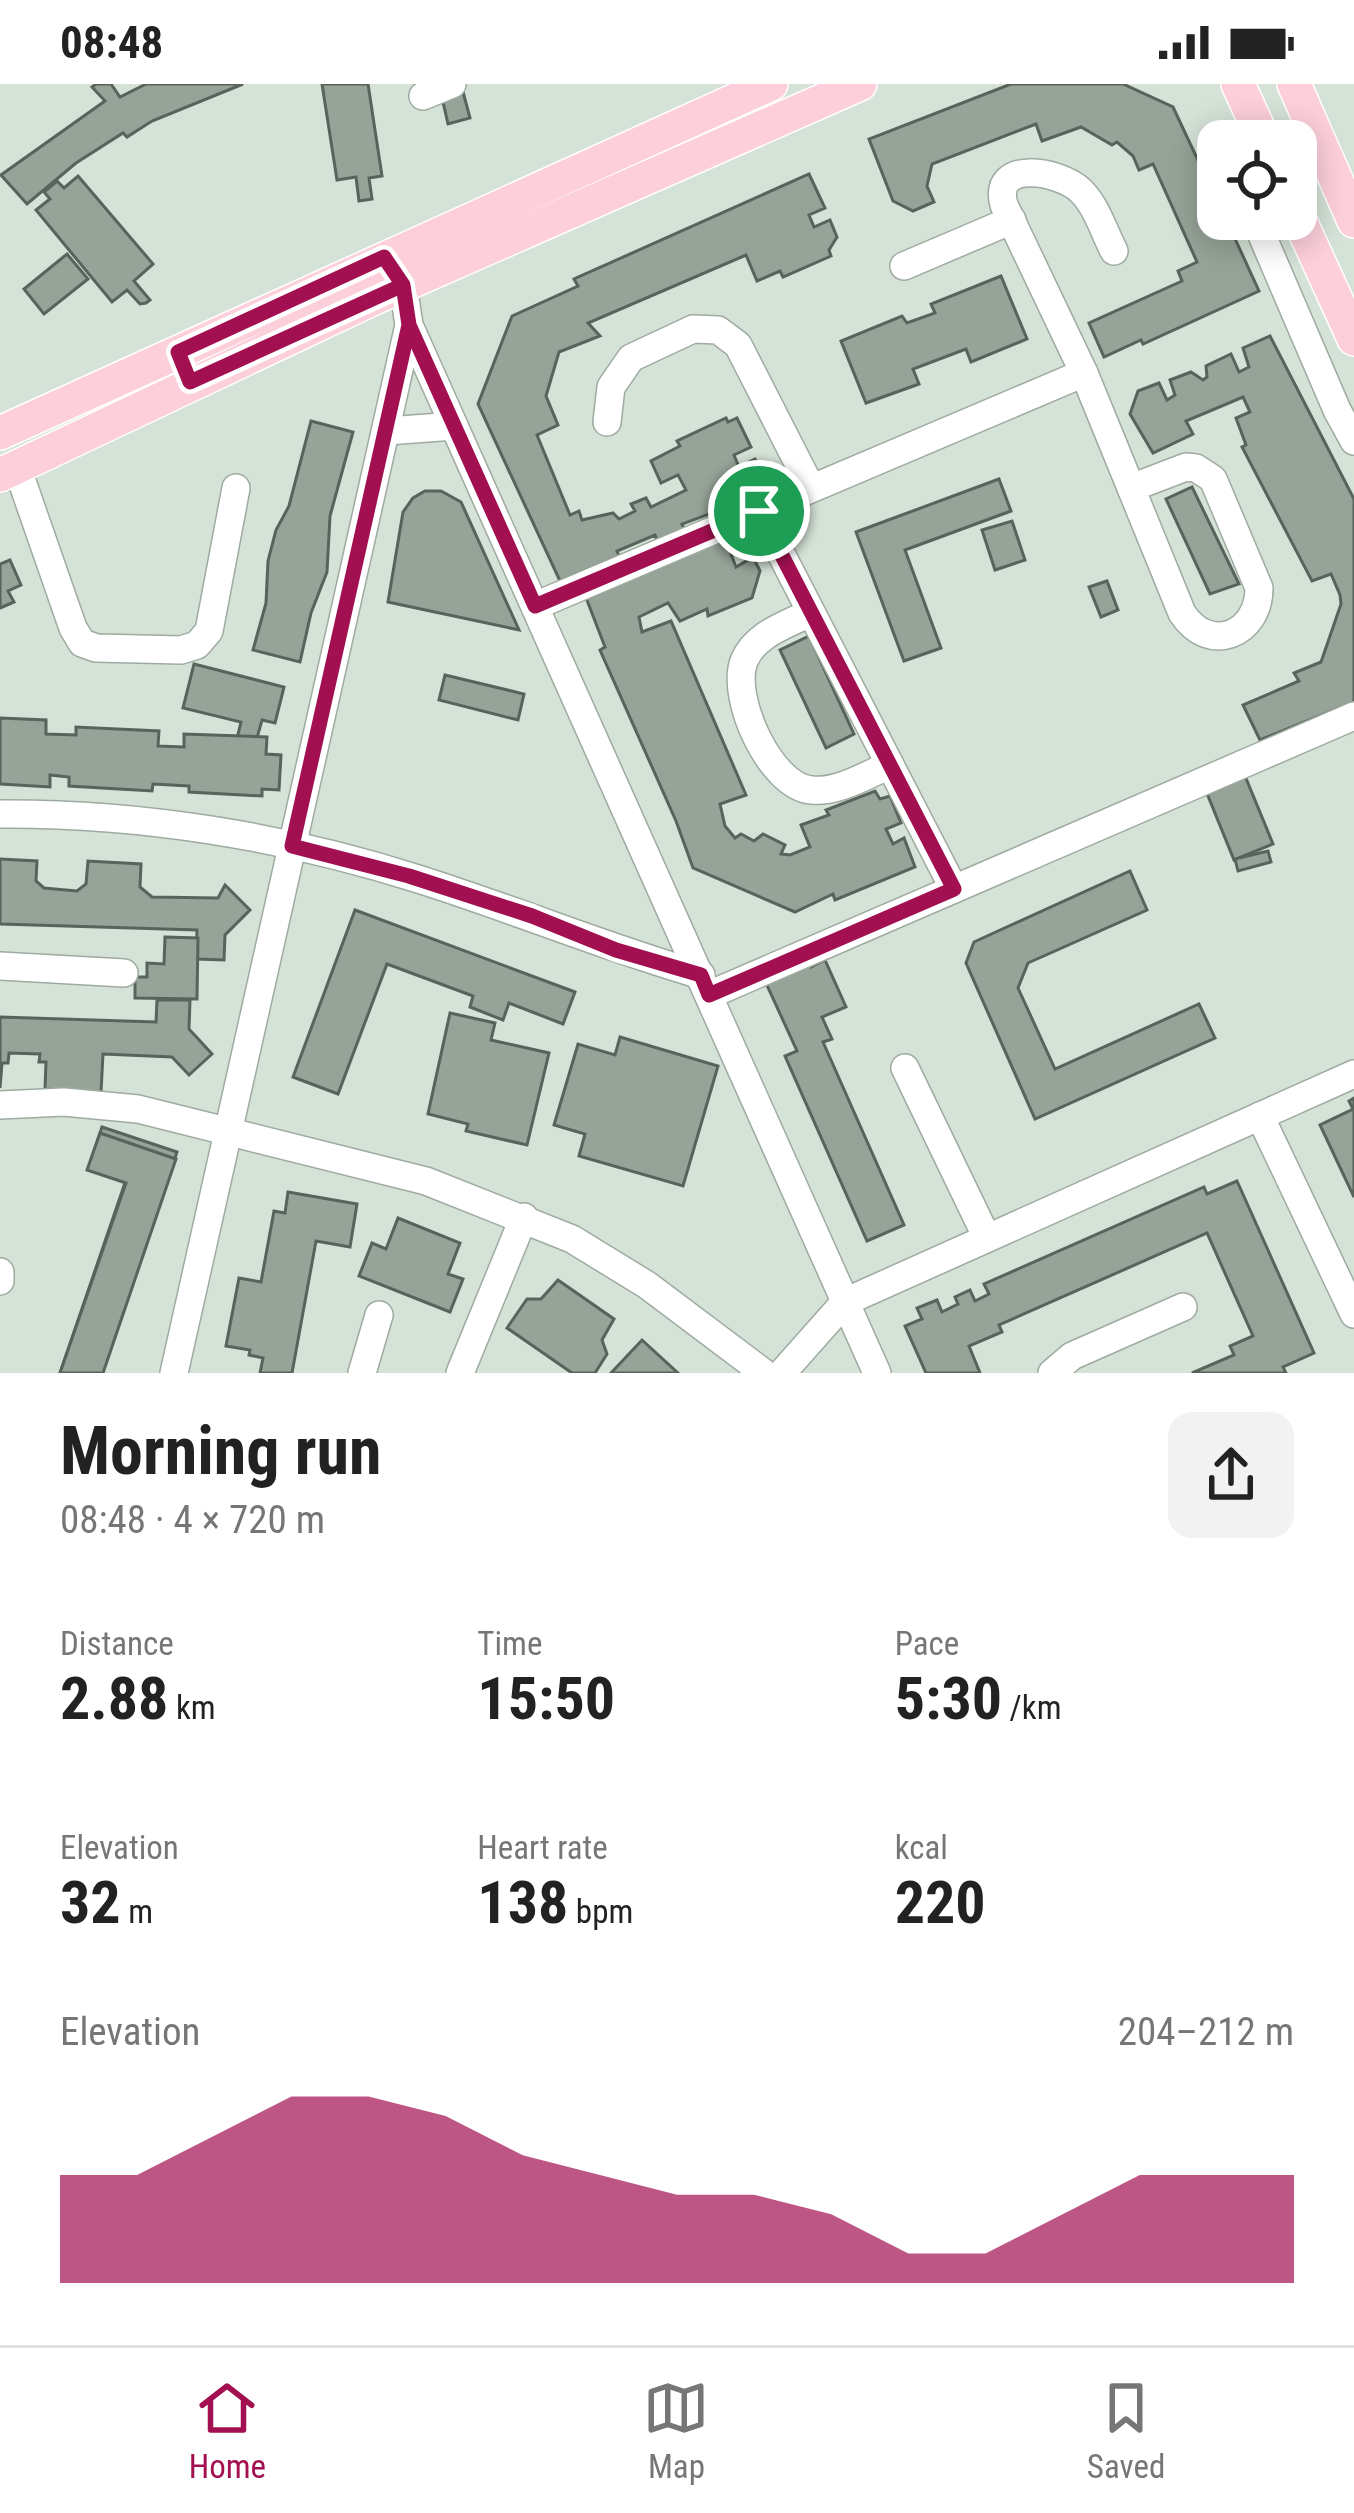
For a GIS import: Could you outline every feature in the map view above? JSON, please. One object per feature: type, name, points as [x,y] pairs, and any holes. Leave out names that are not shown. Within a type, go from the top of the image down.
[{"type":"main road","points":[[0,433],[184,367],[393,271],[770,84]]},
{"type":"main road","points":[[393,271],[860,84]]},
{"type":"main road","points":[[1294,84],[1354,221]]},
{"type":"main road","points":[[1309,240],[1354,339]]},
{"type":"main road","points":[[9,471],[184,367]]},
{"type":"street","points":[[423,96],[452,84]]},
{"type":"street","points":[[1114,251],[1086,196],[1071,183],[1025,173],[1007,180],[1001,196],[1084,373],[1175,600],[1191,627],[1203,636],[1220,636],[1252,620],[1259,606],[1259,588],[1213,479],[1186,467],[1131,488]]},
{"type":"street","points":[[904,266],[1012,220]]},
{"type":"street","points":[[1264,240],[1336,410],[1354,441]]},
{"type":"street","points":[[393,271],[409,325],[877,1373]]},
{"type":"street","points":[[174,1373],[409,325]]},
{"type":"street","points":[[608,422],[610,387],[631,358],[693,328],[718,330],[738,345],[812,488]]},
{"type":"street","points":[[535,606],[1084,373]]},
{"type":"street","points":[[387,431],[454,426]]},
{"type":"street","points":[[9,471],[73,628],[82,643],[96,648],[181,650],[196,645],[209,631],[236,488]]},
{"type":"street","points":[[759,511],[954,889]]},
{"type":"street","points":[[810,613],[762,638],[744,661],[741,691],[765,752],[790,783],[815,791],[841,786],[890,765]]},
{"type":"street","points":[[0,814],[164,823],[292,846],[409,876],[532,916],[705,985],[954,889],[1354,716]]},
{"type":"street","points":[[0,966],[124,973]]},
{"type":"street","points":[[905,1068],[987,1238]]},
{"type":"street","points":[[782,1373],[845,1302],[1354,1074]]},
{"type":"street","points":[[0,1105],[104,1104],[169,1114],[426,1181],[572,1239],[647,1285],[764,1373]]},
{"type":"street","points":[[1260,1116],[1354,1314]]},
{"type":"street","points":[[460,1373],[524,1217]]},
{"type":"street","points":[[0,1271],[0,1281]]},
{"type":"street","points":[[1052,1373],[1072,1356],[1183,1307]]},
{"type":"street","points":[[362,1373],[379,1315]]},
{"type":"building","points":[[111,84],[120,97],[146,84],[243,84],[152,121],[127,137],[123,133],[76,163],[27,204],[1,175],[105,101],[92,87]]},
{"type":"building","points":[[322,84],[368,84],[382,176],[369,178],[372,199],[359,201],[356,177],[337,180]]},
{"type":"building","points":[[1011,84],[1123,84],[1173,107],[1197,158],[1197,240],[1236,240],[1259,291],[1104,357],[1089,323],[1182,281],[1178,271],[1197,262],[1153,164],[1139,170],[1133,156],[1117,142],[1112,145],[1081,127],[1042,141],[1036,124],[932,164],[927,186],[934,202],[913,211],[893,201],[869,139]]},
{"type":"building","points":[[462,88],[470,118],[448,124],[441,93]]},
{"type":"building","points":[[809,174],[825,208],[809,215],[814,227],[830,220],[837,237],[829,250],[831,256],[783,277],[780,271],[757,281],[746,255],[588,323],[600,336],[559,352],[546,396],[558,425],[537,435],[570,515],[579,511],[582,520],[613,513],[619,519],[635,511],[631,504],[646,498],[651,507],[686,490],[678,475],[661,483],[651,461],[680,446],[677,441],[726,418],[728,422],[737,418],[751,447],[734,455],[739,467],[755,459],[763,477],[755,497],[682,524],[684,529],[657,540],[655,535],[617,551],[619,556],[560,581],[478,404],[512,316],[578,286],[574,279]]},
{"type":"building","points":[[78,176],[153,264],[134,281],[150,300],[146,303],[140,304],[127,290],[112,302],[36,210],[50,199],[44,192],[57,181],[64,188]]},
{"type":"building","points":[[67,254],[88,279],[44,314],[24,289]]},
{"type":"building","points":[[1001,276],[1027,339],[971,362],[966,349],[913,369],[919,384],[866,403],[841,341],[902,316],[907,323],[935,313],[931,304]]},
{"type":"building","points":[[1270,336],[1354,499],[1354,702],[1260,740],[1243,705],[1299,681],[1294,673],[1321,662],[1340,595],[1331,574],[1312,581],[1242,447],[1246,445],[1236,418],[1250,412],[1243,397],[1186,421],[1193,434],[1153,453],[1130,414],[1138,391],[1159,383],[1167,400],[1175,395],[1170,380],[1191,372],[1203,380],[1206,366],[1231,354],[1239,372],[1249,367],[1243,348]]},
{"type":"building","points":[[311,421],[353,432],[330,516],[327,572],[300,662],[253,650],[266,603],[268,561],[289,506]]},
{"type":"building","points":[[999,479],[1011,511],[905,550],[941,648],[904,661],[856,532]]},
{"type":"building","points":[[1192,487],[1239,584],[1210,594],[1166,499]]},
{"type":"building","points":[[425,491],[441,491],[461,502],[519,630],[388,602],[403,512]]},
{"type":"building","points":[[1012,521],[1025,560],[995,570],[982,530]]},
{"type":"building","points":[[741,529],[749,545],[731,554],[736,567],[753,557],[760,571],[752,598],[708,616],[707,609],[680,621],[668,603],[639,617],[642,632],[671,621],[746,795],[720,804],[725,826],[735,838],[741,834],[754,841],[763,834],[785,845],[781,854],[790,855],[810,847],[801,825],[875,791],[880,799],[890,796],[901,823],[886,829],[893,844],[904,838],[915,867],[795,912],[693,868],[600,650],[605,647],[585,595]]},
{"type":"building","points":[[10,560],[21,585],[8,591],[14,602],[0,608],[0,564]]},
{"type":"building","points":[[1107,581],[1118,610],[1101,617],[1089,587]]},
{"type":"building","points":[[809,636],[854,734],[826,748],[780,650]]},
{"type":"building","points":[[194,664],[284,687],[275,723],[262,720],[251,759],[233,755],[241,722],[183,708]]},
{"type":"building","points":[[445,675],[524,694],[518,720],[439,700]]},
{"type":"building","points":[[0,718],[46,720],[46,734],[76,735],[76,727],[159,731],[158,746],[184,747],[184,734],[267,737],[266,754],[281,755],[279,790],[262,789],[262,796],[189,792],[189,786],[153,784],[152,791],[69,786],[69,777],[50,775],[50,787],[0,784]]},
{"type":"building","points":[[1243,771],[1273,844],[1234,860],[1204,786]]},
{"type":"building","points":[[1268,851],[1271,862],[1238,871],[1235,859]]},
{"type":"building","points":[[0,859],[37,861],[36,881],[44,888],[77,891],[86,884],[88,861],[141,864],[140,887],[152,897],[218,898],[225,885],[250,910],[225,935],[224,960],[196,959],[197,930],[0,924]]},
{"type":"building","points":[[1130,871],[1147,910],[1028,963],[1018,988],[1055,1069],[1199,1004],[1215,1038],[1035,1119],[966,963],[974,942]]},
{"type":"building","points":[[355,910],[575,992],[563,1024],[509,1003],[503,1020],[470,1007],[473,996],[387,964],[338,1094],[293,1077]]},
{"type":"building","points":[[165,937],[198,938],[197,999],[135,998],[135,977],[147,977],[147,963],[164,964]]},
{"type":"building","points":[[808,959],[811,967],[825,960],[846,1007],[822,1017],[832,1039],[823,1042],[904,1225],[867,1241],[785,1056],[797,1051],[766,983]]},
{"type":"building","points":[[157,1000],[190,1000],[189,1029],[212,1054],[189,1075],[172,1057],[103,1054],[101,1092],[45,1089],[46,1062],[39,1062],[40,1054],[9,1053],[8,1063],[2,1063],[0,1088],[0,1017],[156,1022]]},
{"type":"building","points":[[450,1013],[495,1023],[491,1040],[549,1053],[527,1145],[466,1131],[468,1124],[428,1114]]},
{"type":"building","points":[[620,1037],[718,1066],[683,1186],[579,1156],[585,1134],[554,1125],[578,1044],[615,1055]]},
{"type":"building","points":[[1354,1098],[1354,1197],[1320,1125],[1353,1109],[1349,1101]]},
{"type":"building","points":[[102,1127],[177,1152],[102,1373],[60,1373],[128,1174],[91,1161]]},
{"type":"building","points":[[100,1133],[176,1159],[103,1373],[60,1373],[126,1183],[87,1170]]},
{"type":"building","points":[[1237,1181],[1314,1353],[1283,1367],[1286,1373],[1192,1373],[1234,1355],[1230,1346],[1253,1336],[1207,1233],[999,1325],[1002,1332],[969,1346],[980,1373],[926,1373],[905,1326],[922,1319],[917,1308],[937,1300],[942,1312],[958,1304],[955,1297],[970,1290],[975,1301],[989,1294],[984,1284],[1204,1187],[1207,1194]]},
{"type":"building","points":[[288,1192],[357,1204],[350,1247],[316,1241],[292,1373],[260,1373],[263,1358],[226,1346],[239,1278],[261,1282],[274,1211],[285,1213]]},
{"type":"building","points":[[398,1218],[460,1243],[448,1274],[463,1279],[450,1312],[359,1276],[372,1243],[386,1249]]},
{"type":"building","points":[[558,1280],[614,1319],[602,1340],[607,1354],[595,1373],[572,1373],[507,1328],[527,1299],[541,1299]]},
{"type":"building","points":[[642,1340],[678,1373],[611,1373]]},
{"type":"route","points":[[759,511],[535,606],[409,325],[403,285],[190,382],[178,352],[384,257],[403,285],[409,325],[292,846],[409,876],[532,916],[616,950],[701,975],[709,995],[954,889],[759,511]]}]
